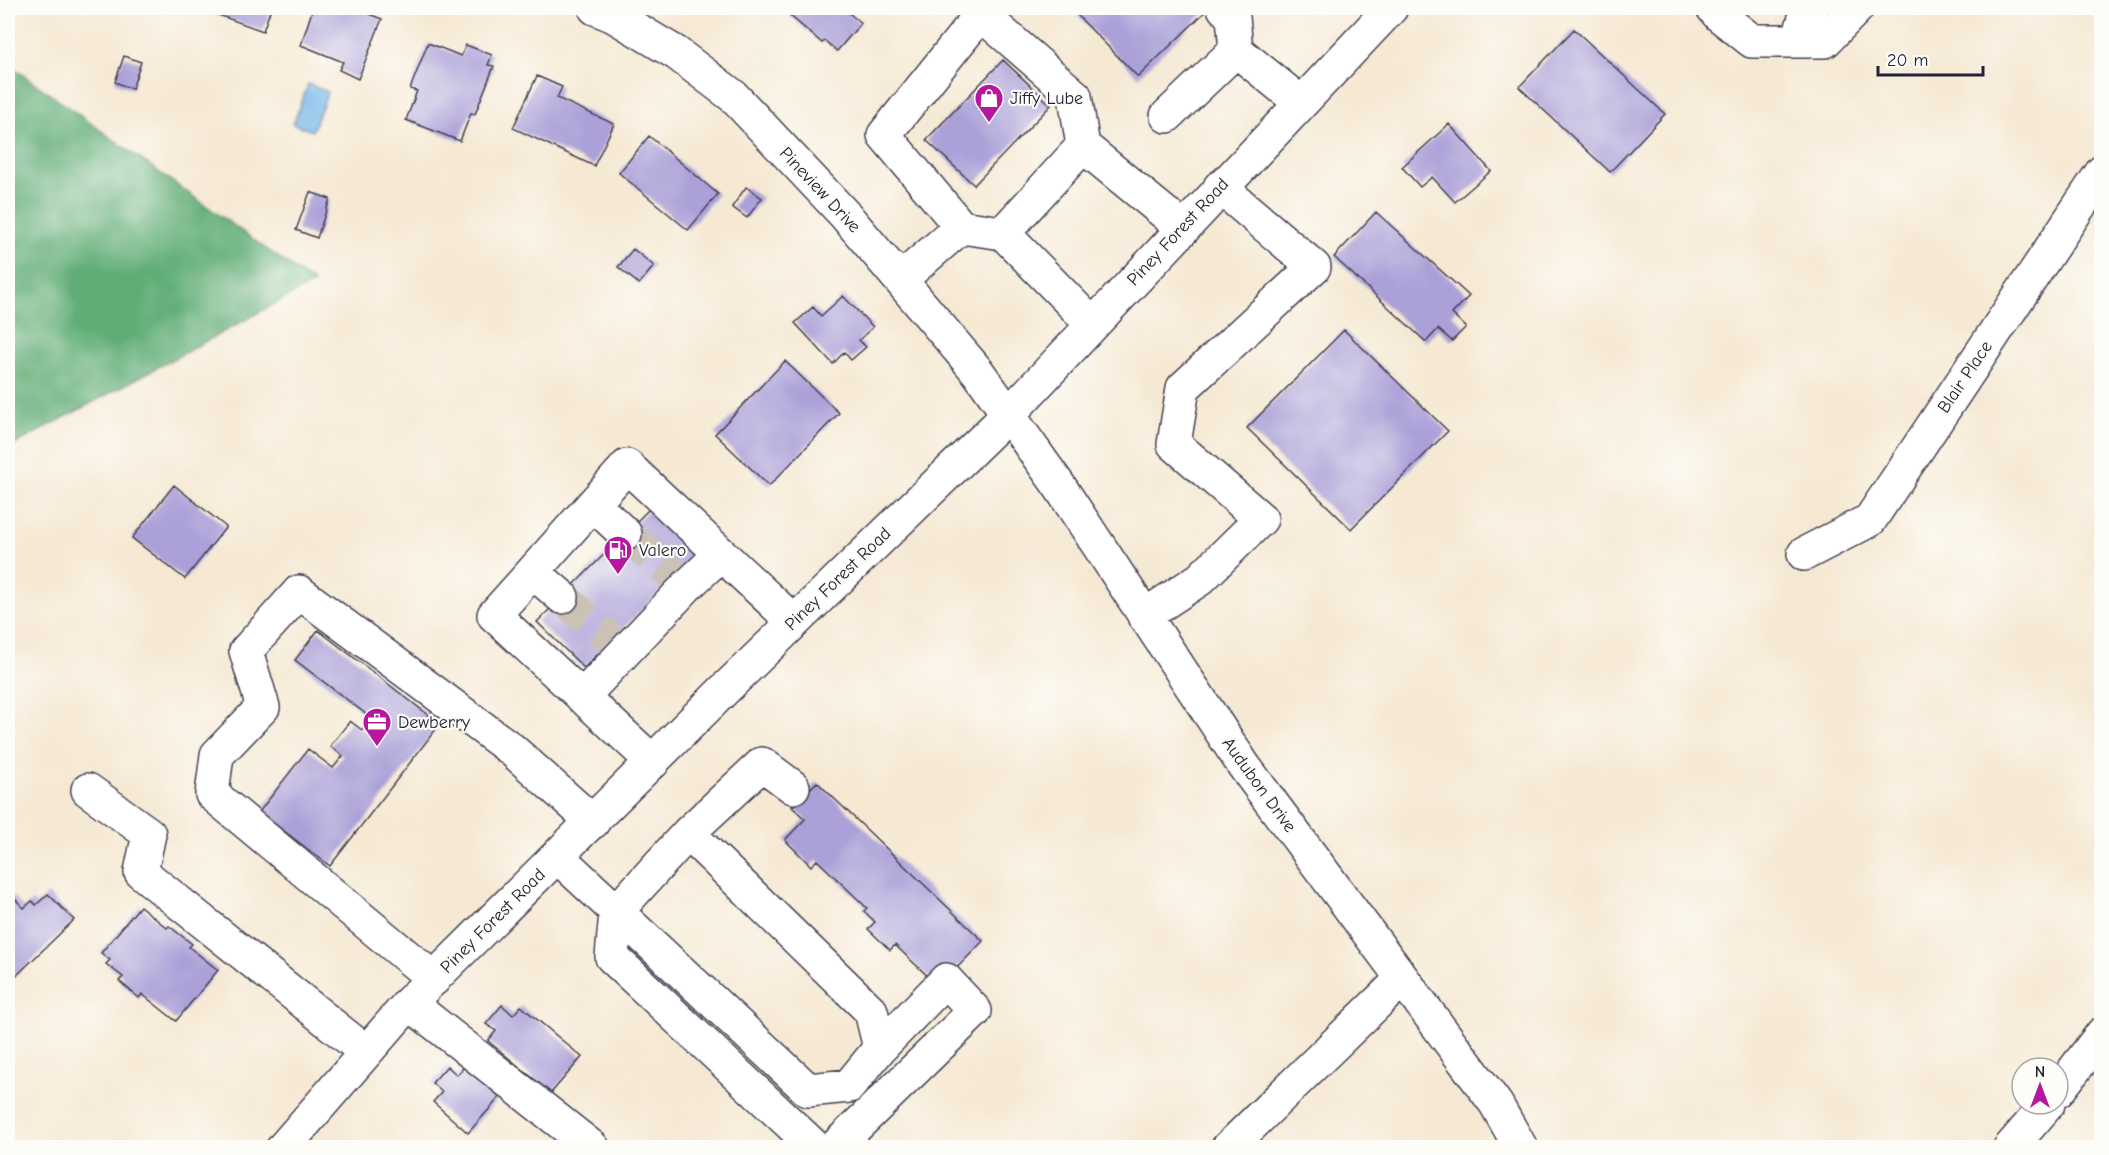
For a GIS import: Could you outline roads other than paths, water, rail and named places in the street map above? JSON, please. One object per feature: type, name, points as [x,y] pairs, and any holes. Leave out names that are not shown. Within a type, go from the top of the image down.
[{"type":"street","name":"Pineview Drive","points":[[595,8],[614,16],[676,53],[733,96],[846,216],[978,372],[1008,415]]},
{"type":"street","points":[[1224,8],[1233,16],[1236,50],[1300,102]]},
{"type":"street","name":"Piney Forest Road","points":[[283,1148],[409,1003],[794,622],[1008,415],[1220,186],[1390,8]]},
{"type":"street","points":[[1798,40],[1806,15],[1813,8]]},
{"type":"street","points":[[1798,40],[1831,8]]},
{"type":"street","points":[[1716,11],[1752,40],[1825,40],[1857,8]]},
{"type":"street","points":[[1092,324],[1003,233],[961,227],[884,135],[981,14],[1075,96],[1083,146],[1183,228]]},
{"type":"street","points":[[1167,116],[1236,50]]},
{"type":"street","points":[[1003,233],[1083,146]]},
{"type":"street","name":"Blair Place","points":[[1804,554],[1870,519],[2102,172]]},
{"type":"street","points":[[1144,616],[1200,579],[1261,519],[1174,444],[1183,388],[1314,267],[1220,186]]},
{"type":"street","points":[[900,280],[961,227]]},
{"type":"street","name":"Audubon Drive","points":[[1008,415],[1060,487],[1244,766],[1496,1104],[1521,1148]]},
{"type":"street","points":[[653,762],[494,615],[627,466],[794,622]]},
{"type":"street","points":[[593,504],[625,534]]},
{"type":"street","points":[[582,697],[619,646],[681,581],[721,554]]},
{"type":"street","points":[[533,572],[562,597]]},
{"type":"street","points":[[434,978],[212,794],[217,755],[263,706],[246,651],[299,592],[511,749],[593,822]]},
{"type":"street","points":[[793,787],[762,764],[688,832],[616,912],[612,957],[816,1148]]},
{"type":"street","points":[[88,790],[149,834],[141,872],[366,1052]]},
{"type":"street","points":[[688,832],[871,1011],[880,1048]]},
{"type":"street","points":[[558,857],[808,1090],[849,1086],[880,1048],[946,980],[975,1011],[834,1148]]},
{"type":"street","points":[[1228,1148],[1402,978]]},
{"type":"street","points":[[409,1003],[594,1148]]},
{"type":"street","points":[[2070,1075],[2102,1034]]},
{"type":"street","points":[[2010,1148],[2038,1116]]},
{"type":"water","points":[[308,84],[328,92],[312,131],[293,124]]},
{"type":"tunnel","points":[[625,534],[675,576]]},
{"type":"tunnel","points":[[562,597],[612,641]]},
{"type":"place","name":"Jiffy Lube","points":[[989,124]]},
{"type":"place","name":"Valero","points":[[618,576]]},
{"type":"place","name":"Dewberry","points":[[377,748]]}]
